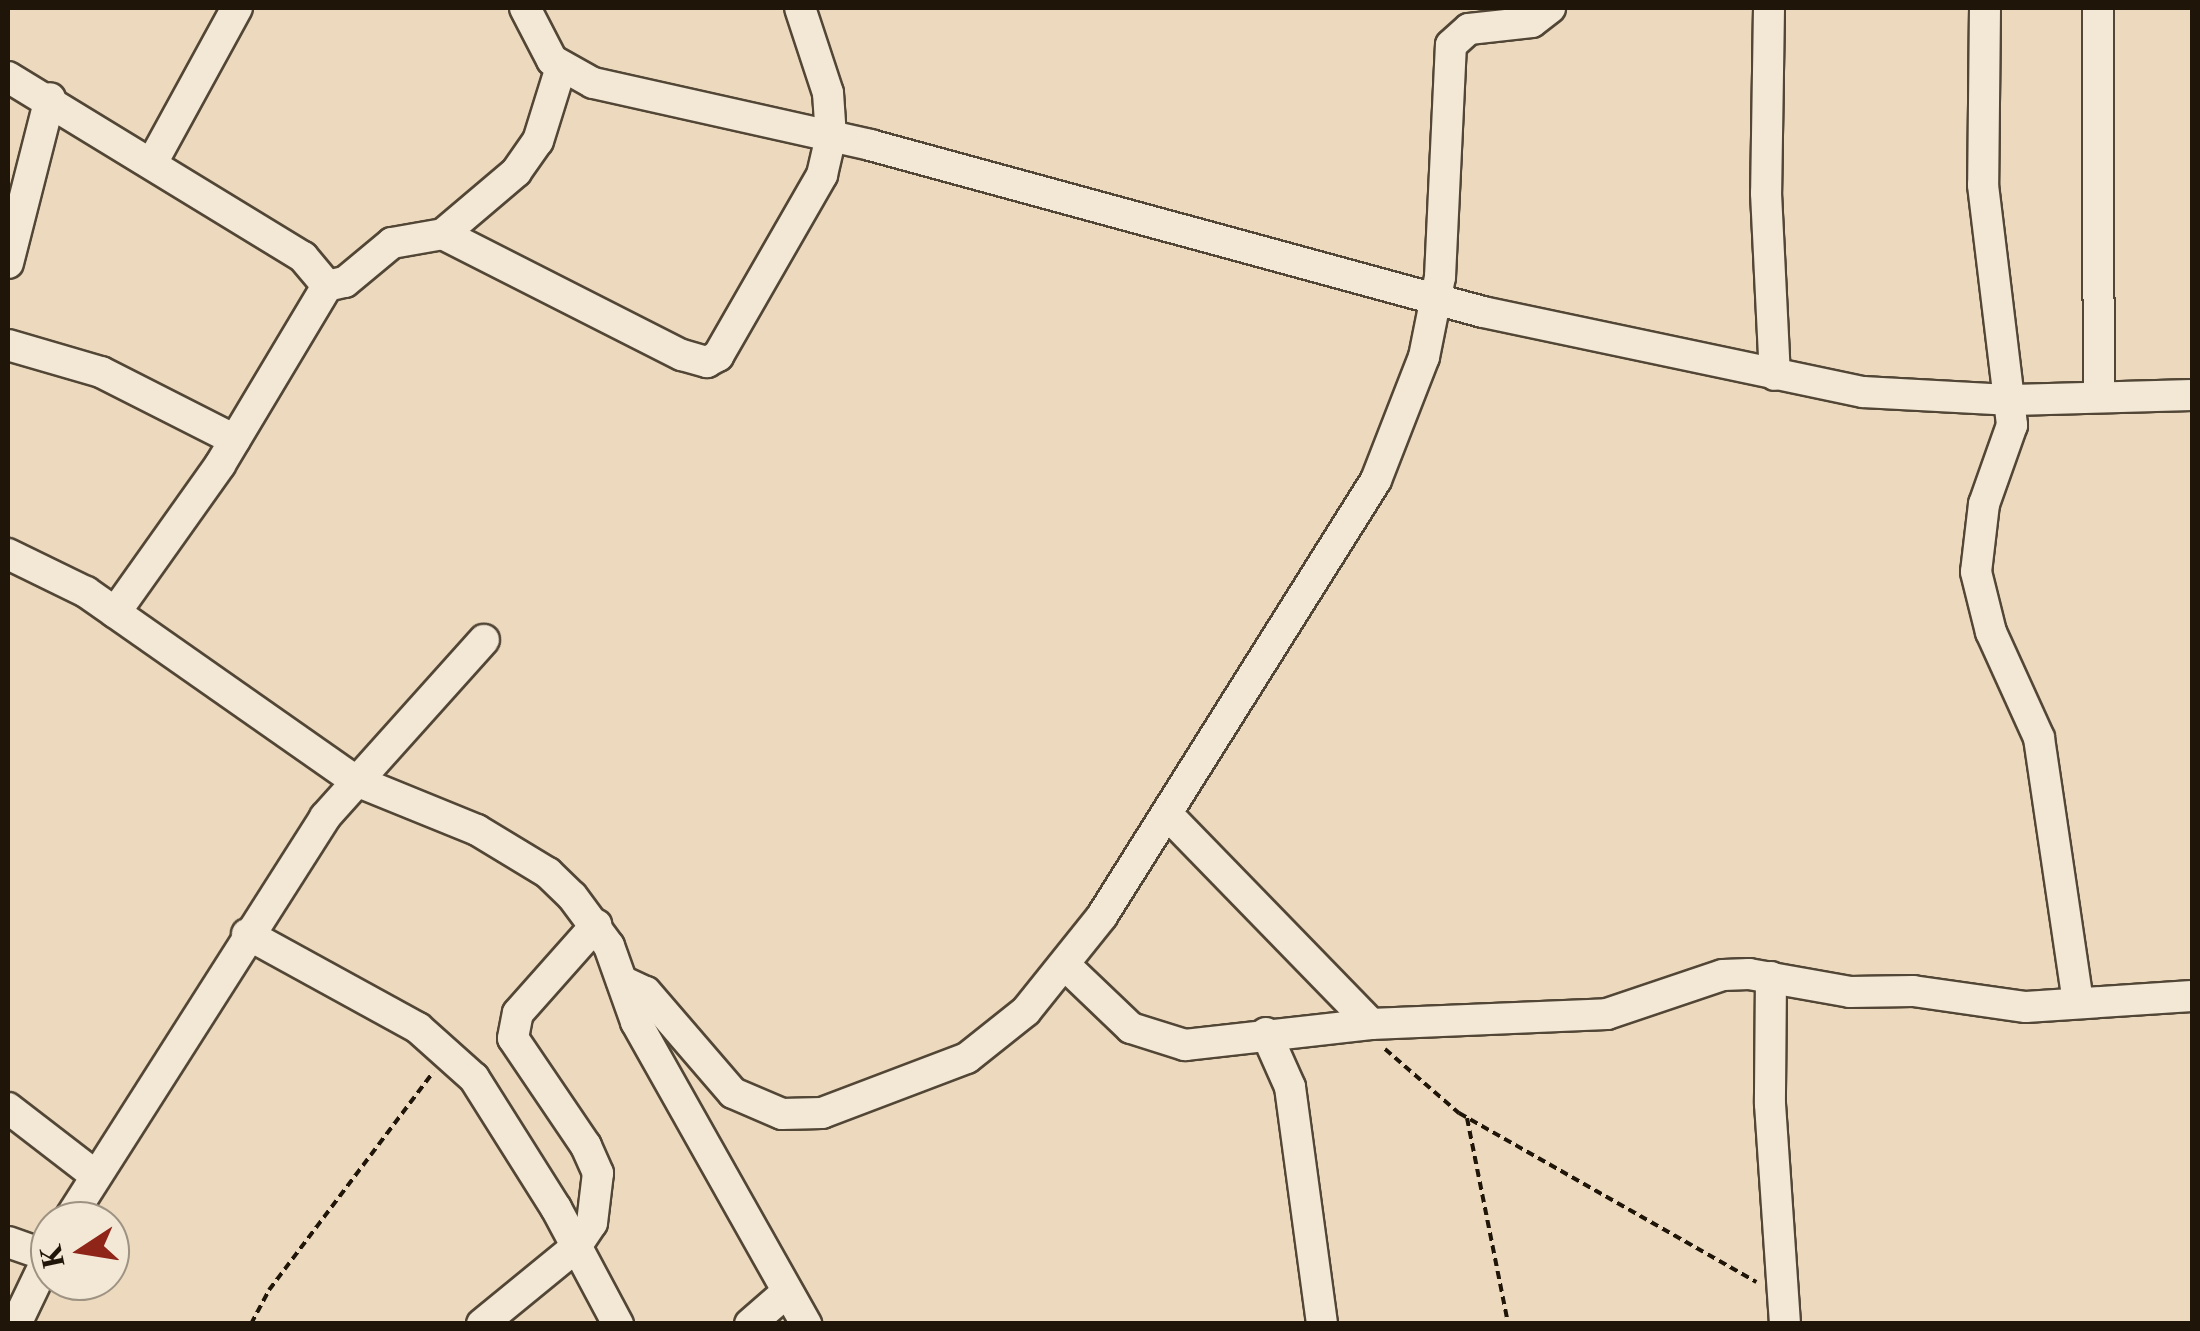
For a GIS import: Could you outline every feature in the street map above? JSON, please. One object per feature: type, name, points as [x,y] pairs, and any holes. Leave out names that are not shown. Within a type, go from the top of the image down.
[{"type":"street","points":[[152,162],[236,8]]},
{"type":"street","points":[[525,8],[561,67],[593,83],[831,137],[1436,296],[1774,375],[1862,392],[2012,400],[2192,395]]},
{"type":"street","points":[[443,234],[556,297],[708,362],[718,356],[822,176],[831,137],[828,93],[800,8]]},
{"type":"street","points":[[622,981],[646,992],[733,1093],[782,1114],[822,1113],[967,1058],[1026,1011],[1065,964],[1168,815],[1376,480],[1424,357],[1436,296],[1452,45],[1469,29],[1532,22],[1550,8]]},
{"type":"street","points":[[1769,8],[1766,193],[1774,375]]},
{"type":"street","points":[[1986,8],[1983,185],[2012,424],[1976,539],[1976,572],[1992,632],[2038,738],[2078,1001]]},
{"type":"street","points":[[2098,8],[2099,398]]},
{"type":"street","points":[[115,613],[235,440],[327,286],[345,282],[392,243],[443,234],[530,157],[561,67]]},
{"type":"street","points":[[8,77],[50,98],[303,257],[327,286]]},
{"type":"street","points":[[8,263],[50,98]]},
{"type":"street","points":[[8,345],[101,372],[235,440]]},
{"type":"street","points":[[8,554],[115,613],[354,780],[477,830],[548,873],[596,925],[636,1022],[806,1324]]},
{"type":"street","points":[[80,1201],[247,934],[354,780],[484,640]]},
{"type":"street","points":[[1168,815],[1360,1025]]},
{"type":"street","points":[[482,1324],[575,1248],[592,1223],[598,1173],[513,1038],[518,1013],[596,925]]},
{"type":"street","points":[[247,934],[367,996],[448,1052],[498,1114],[618,1324]]},
{"type":"street","points":[[1065,964],[1145,1036],[1185,1045],[1360,1025],[1607,1014],[1723,975],[1771,976],[1984,1004],[2192,996]]},
{"type":"street","points":[[1771,976],[1770,1104],[1785,1313]]},
{"type":"street","points":[[1266,1033],[1290,1087],[1322,1324]]},
{"type":"street","points":[[8,1108],[95,1175]]},
{"type":"street","points":[[750,1324],[787,1292]]},
{"type":"street","points":[[16,1324],[30,1294]]},
{"type":"path","points":[[1360,1025],[1467,1118],[1740,1271],[1785,1313]]},
{"type":"path","points":[[251,1324],[276,1280],[448,1052]]},
{"type":"path","points":[[1467,1118],[1508,1324]]}]
